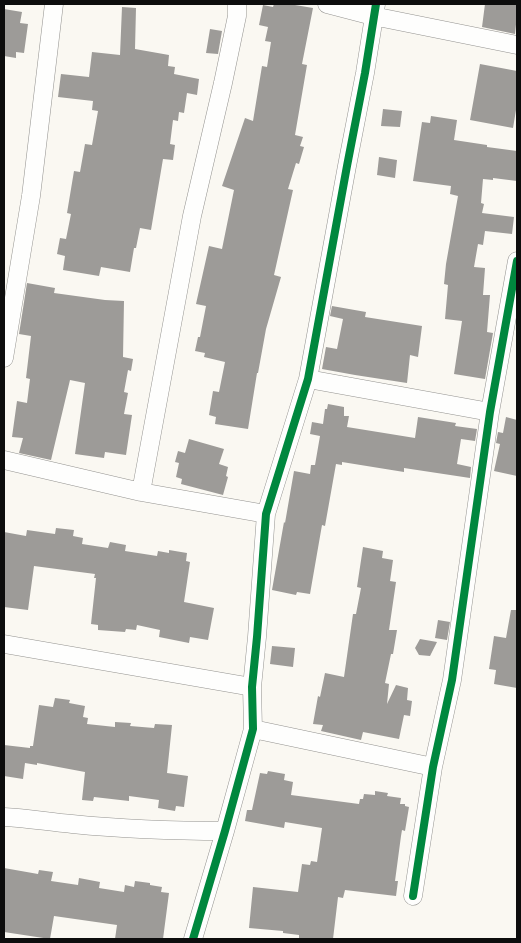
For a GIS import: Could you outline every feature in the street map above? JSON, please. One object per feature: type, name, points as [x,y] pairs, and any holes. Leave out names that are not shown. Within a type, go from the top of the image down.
[{"type":"street","points":[[4,358],[31,196],[54,4]]},
{"type":"street","points":[[141,492],[192,216],[223,83],[237,16],[237,4]]},
{"type":"street","points":[[327,4],[374,10],[517,45]]},
{"type":"street","points":[[193,939],[253,729],[252,687],[266,514],[308,380],[365,73],[374,10]]},
{"type":"street","points":[[413,896],[433,767],[452,680],[490,412],[517,260]]},
{"type":"street","points":[[308,380],[490,412]]},
{"type":"street","points":[[4,460],[141,492],[266,514]]},
{"type":"street","points":[[4,644],[252,687]]},
{"type":"street","points":[[253,729],[433,767]]},
{"type":"street","points":[[4,817],[74,824],[186,831],[225,831]]},
{"type":"building","points":[[274,4],[289,4],[313,8],[302,64],[307,65],[295,135],[303,137],[300,146],[304,147],[299,164],[296,163],[288,189],[293,190],[274,275],[281,277],[266,329],[248,429],[215,424],[216,417],[209,415],[213,391],[219,392],[225,362],[204,357],[205,353],[195,351],[198,337],[200,337],[206,306],[196,304],[209,246],[222,249],[234,190],[222,186],[245,118],[253,121],[262,66],[267,67],[271,42],[265,41],[268,27],[259,25],[263,5],[273,7]]},
{"type":"building","points":[[485,4],[517,4],[515,34],[482,27]]},
{"type":"building","points":[[122,7],[136,8],[135,49],[169,55],[168,66],[175,67],[174,74],[199,79],[197,95],[187,93],[184,113],[179,112],[178,121],[173,120],[170,144],[175,145],[173,160],[163,159],[151,230],[140,228],[130,272],[101,267],[99,276],[63,270],[65,256],[57,254],[60,238],[66,239],[71,214],[67,213],[74,171],[80,172],[85,144],[92,145],[98,111],[92,110],[93,101],[58,97],[61,74],[89,77],[92,52],[120,55]]},
{"type":"building","points":[[4,9],[22,12],[20,23],[28,24],[24,53],[16,52],[16,58],[4,56]]},
{"type":"building","points":[[210,29],[222,31],[218,54],[206,53]]},
{"type":"building","points":[[480,64],[517,71],[517,104],[513,128],[470,120]]},
{"type":"building","points":[[383,109],[402,111],[400,127],[381,126]]},
{"type":"building","points":[[431,116],[457,120],[454,140],[517,151],[517,181],[493,178],[493,180],[483,179],[481,203],[484,204],[482,213],[514,217],[512,234],[485,231],[483,245],[478,244],[474,267],[485,268],[483,295],[490,295],[487,332],[493,333],[485,379],[454,374],[462,321],[445,319],[448,285],[444,284],[446,264],[458,196],[450,194],[451,186],[413,181],[422,122],[430,123]]},
{"type":"building","points":[[379,157],[397,160],[395,178],[377,175]]},
{"type":"building","points":[[27,283],[55,288],[54,293],[124,301],[123,357],[133,359],[131,371],[128,370],[124,392],[128,393],[124,414],[132,415],[126,455],[105,452],[104,458],[75,454],[85,383],[70,380],[51,460],[19,453],[23,438],[12,437],[17,401],[27,403],[30,379],[26,378],[31,336],[19,334]]},
{"type":"building","points":[[332,306],[366,312],[365,317],[422,326],[418,357],[410,355],[407,383],[322,369],[326,347],[337,349],[343,319],[330,316]]},
{"type":"building","points":[[328,404],[344,407],[344,416],[349,416],[347,427],[415,438],[418,417],[456,423],[455,426],[477,429],[475,441],[461,439],[457,464],[471,467],[470,478],[404,468],[404,472],[342,462],[342,465],[336,464],[325,526],[322,525],[310,594],[297,592],[296,595],[272,590],[294,471],[310,474],[311,465],[315,465],[320,436],[310,434],[312,422],[323,424],[325,409],[327,409]]},
{"type":"building","points":[[506,417],[517,420],[517,476],[494,471],[500,444],[496,443],[498,432],[503,433]]},
{"type":"building","points":[[189,439],[224,449],[219,464],[228,467],[226,476],[228,477],[223,495],[181,484],[182,479],[176,477],[179,463],[175,462],[178,451],[185,453]]},
{"type":"building","points":[[56,528],[74,530],[73,536],[83,538],[82,544],[108,548],[110,542],[126,545],[125,551],[157,556],[158,551],[169,553],[169,550],[187,553],[186,561],[190,562],[184,602],[214,608],[208,640],[190,637],[189,643],[159,637],[160,630],[137,625],[136,630],[126,629],[125,632],[98,630],[98,625],[91,624],[95,574],[34,566],[28,610],[4,607],[4,532],[26,536],[27,530],[55,534]]},
{"type":"building","points":[[363,547],[383,551],[382,558],[393,560],[390,581],[396,582],[389,630],[397,630],[385,683],[389,684],[387,704],[396,685],[408,688],[407,700],[412,701],[410,716],[404,715],[399,739],[363,732],[361,740],[321,731],[323,725],[313,724],[318,696],[320,697],[325,673],[344,677],[353,614],[356,614],[361,588],[357,587]]},
{"type":"building","points":[[511,610],[517,610],[517,688],[494,684],[496,670],[489,669],[494,636],[506,638]]},
{"type":"building","points":[[438,620],[450,622],[447,640],[435,638]]},
{"type":"building","points":[[420,639],[437,642],[430,656],[419,655],[415,648]]},
{"type":"building","points":[[272,646],[295,648],[293,667],[270,664]]},
{"type":"building","points":[[55,698],[70,700],[69,703],[85,706],[83,717],[88,718],[87,724],[115,727],[115,722],[131,723],[130,726],[154,728],[155,724],[172,725],[167,773],[188,776],[184,807],[176,806],[175,811],[158,808],[159,800],[129,796],[129,801],[94,797],[93,801],[82,800],[85,772],[37,763],[37,765],[25,763],[23,779],[4,776],[4,745],[30,748],[30,746],[33,746],[39,705],[53,707]]},
{"type":"building","points":[[268,771],[285,774],[284,780],[293,782],[291,795],[359,804],[364,794],[375,795],[375,791],[388,793],[387,796],[401,798],[400,804],[405,804],[405,806],[409,807],[405,831],[402,830],[401,836],[395,881],[398,881],[396,896],[345,890],[343,898],[338,897],[333,939],[299,939],[299,935],[283,933],[283,931],[249,928],[253,887],[298,892],[302,864],[310,865],[311,861],[317,862],[322,828],[285,822],[284,828],[245,821],[247,810],[252,810],[260,773],[267,774]]},
{"type":"building","points":[[4,868],[38,874],[39,870],[53,872],[51,881],[78,885],[79,878],[100,882],[99,888],[124,892],[125,885],[134,887],[135,881],[162,887],[161,892],[169,893],[163,939],[115,939],[117,925],[54,916],[50,939],[4,932]]},
{"type":"cycle path","points":[[193,939],[253,729],[252,687],[266,514],[308,379],[376,4]]},
{"type":"cycle path","points":[[413,896],[433,767],[452,680],[490,412],[517,261]]}]
